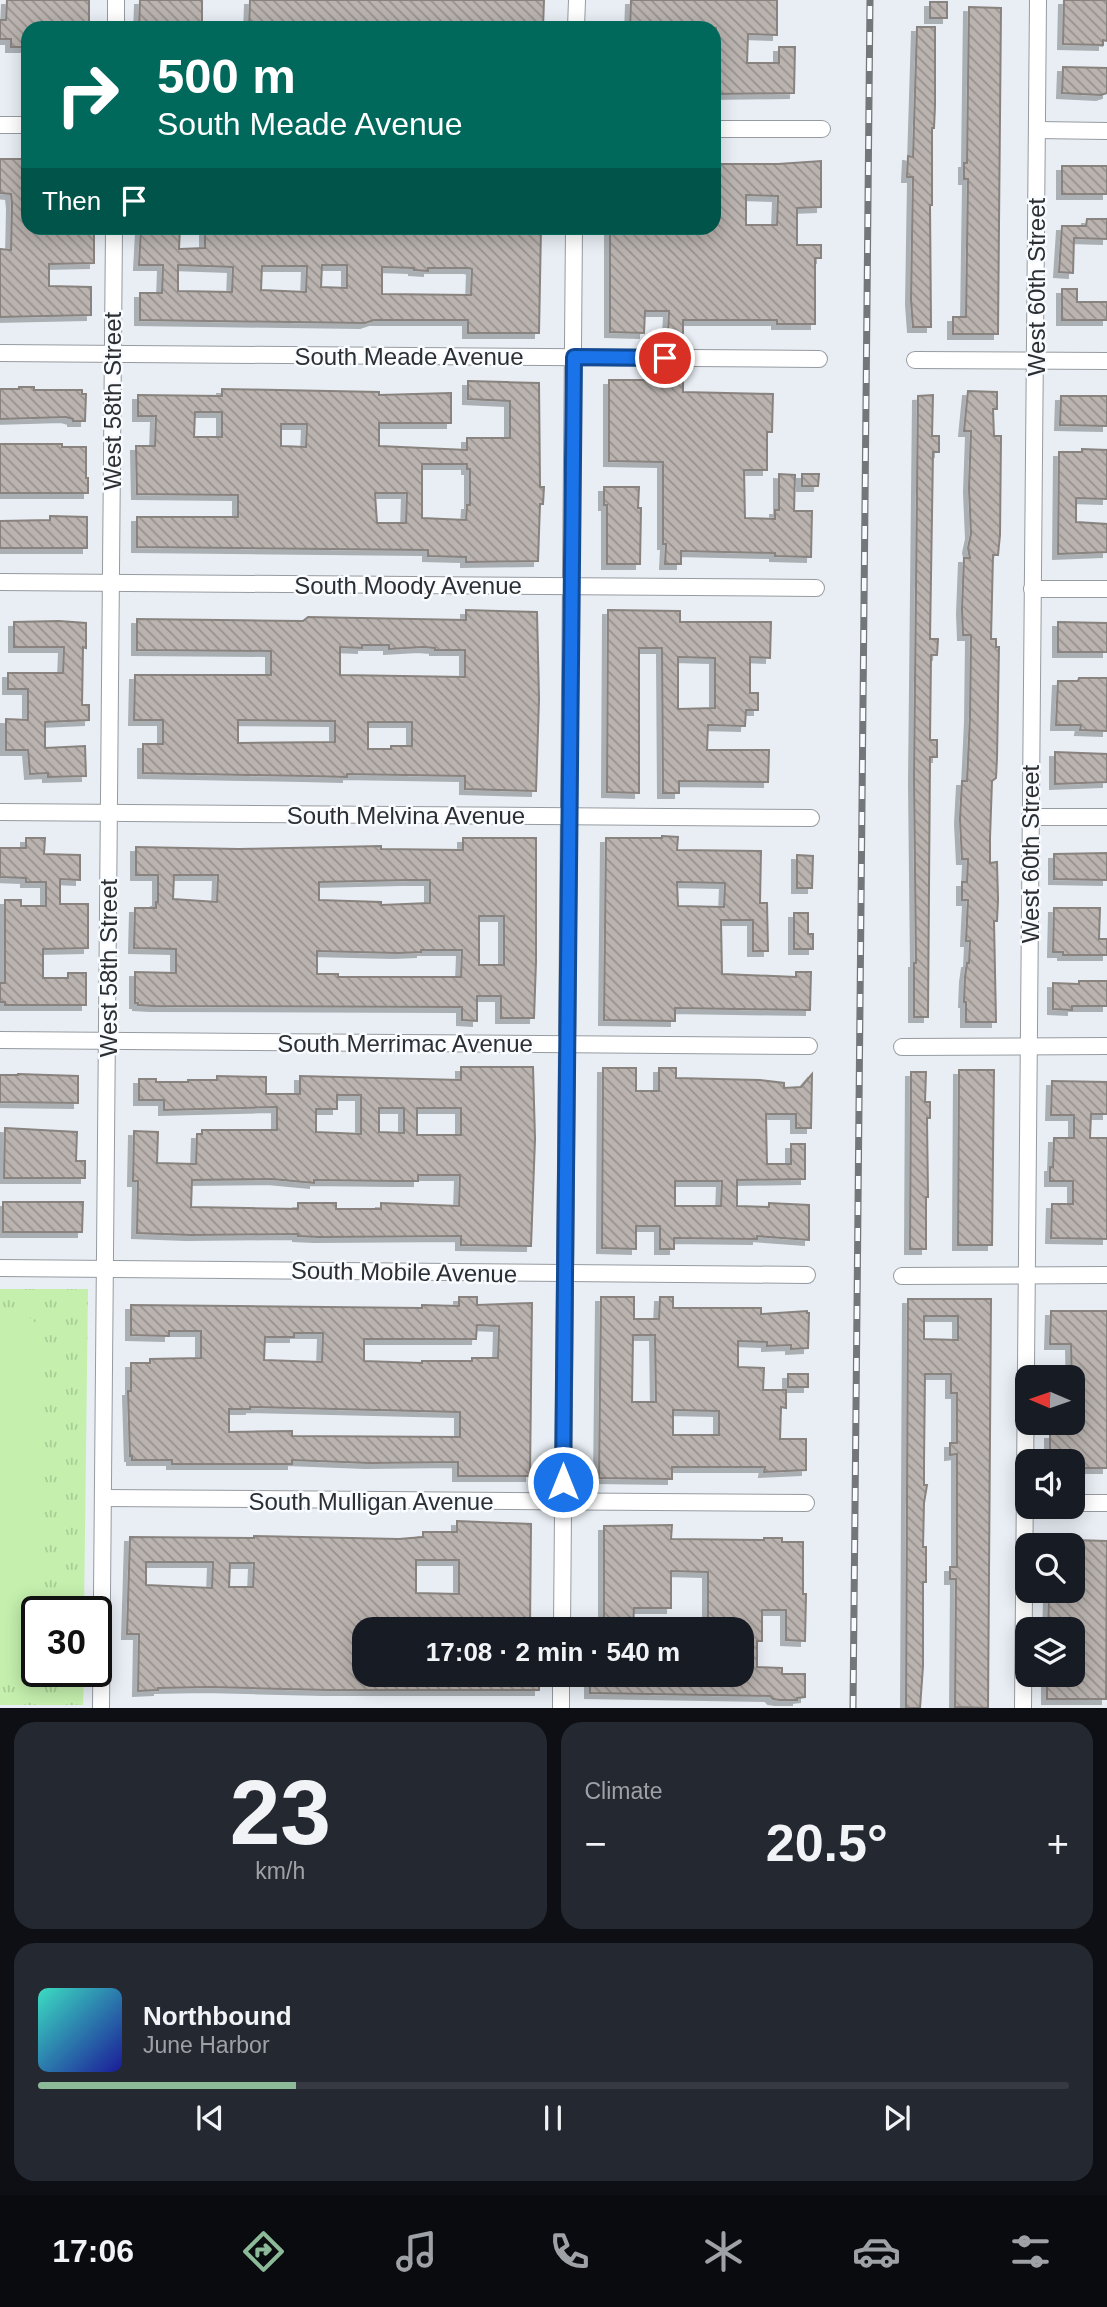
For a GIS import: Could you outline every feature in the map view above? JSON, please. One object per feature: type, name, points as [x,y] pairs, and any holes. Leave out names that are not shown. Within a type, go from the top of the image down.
[{"type":"street","points":[[116,0],[116,21]]},
{"type":"street","points":[[576,21],[577,0]]},
{"type":"street","name":"West 60th Street","points":[[1027,1449],[1038,0]]},
{"type":"street","points":[[0,125],[21,125]]},
{"type":"street","points":[[721,129],[822,129]]},
{"type":"street","points":[[1037,130],[1107,131]]},
{"type":"street","name":"West 58th Street","points":[[101,1708],[114,235]]},
{"type":"street","points":[[562,1617],[574,235]]},
{"type":"street","name":"South Meade Avenue","points":[[0,353],[819,359]]},
{"type":"street","points":[[915,360],[1107,361]]},
{"type":"street","name":"South Moody Avenue","points":[[0,582],[816,589]]},
{"type":"street","points":[[1032,589],[1107,589]]},
{"type":"street","name":"South Melvina Avenue","points":[[0,812],[811,818]]},
{"type":"street","points":[[1030,817],[1107,817]]},
{"type":"street","name":"South Merrimac Avenue","points":[[0,1040],[809,1046]]},
{"type":"street","points":[[902,1047],[1107,1046]]},
{"type":"street","name":"South Mobile Avenue","points":[[0,1268],[807,1275]]},
{"type":"street","points":[[902,1276],[1107,1275]]},
{"type":"street","name":"South Mulligan Avenue","points":[[103,1498],[806,1503]]},
{"type":"street","points":[[1085,1503],[1107,1503]]},
{"type":"street","name":"West 60th Street","points":[[1023,1708],[1027,1519]]},
{"type":"street","points":[[561,1687],[561,1708]]},
{"type":"green space","points":[[0,1289],[88,1289],[84,1596],[21,1596],[21,1687],[84,1687],[83,1705],[0,1705]]},
{"type":"green space","points":[[0,1312],[23,1312],[41,1328],[37,1596],[21,1596],[21,1680],[19,1682],[0,1682]]},
{"type":"building","points":[[7,0],[89,0],[89,21],[21,21],[21,47],[11,47],[11,39],[0,39],[0,20],[6,20]]},
{"type":"building","points":[[140,0],[202,0],[202,21],[139,21]]},
{"type":"building","points":[[250,0],[544,0],[543,21],[249,21]]},
{"type":"building","points":[[631,0],[777,0],[777,35],[748,34],[747,63],[779,63],[779,47],[795,47],[794,93],[721,94],[721,21],[630,21]]},
{"type":"building","points":[[1064,0],[1107,0],[1107,41],[1103,40],[1103,45],[1063,44]]},
{"type":"building","points":[[930,2],[947,2],[947,18],[930,18]]},
{"type":"building","points":[[969,7],[1001,8],[998,334],[953,334],[953,317],[966,317],[968,179],[964,179],[964,163],[967,163]]},
{"type":"building","points":[[917,27],[935,27],[935,106],[930,205],[931,327],[913,327],[911,300],[913,177],[907,177],[908,156],[913,157]]},
{"type":"building","points":[[1063,67],[1107,68],[1107,93],[1062,93]]},
{"type":"building","points":[[0,159],[21,159],[21,235],[94,235],[94,263],[49,264],[49,286],[91,287],[91,315],[0,317],[0,249],[11,250],[12,204],[11,194],[0,193]]},
{"type":"building","points":[[821,161],[821,207],[797,208],[797,245],[821,245],[821,258],[815,258],[815,324],[777,324],[777,320],[683,320],[683,333],[668,333],[669,311],[645,311],[644,333],[610,332],[610,235],[721,235],[721,164]],"holes":[[[746,195],[778,196],[777,225],[746,225]]]},
{"type":"building","points":[[1062,166],[1107,166],[1107,194],[1062,194]]},
{"type":"building","points":[[1087,219],[1107,219],[1107,239],[1074,238],[1073,273],[1059,272],[1062,226],[1086,226]]},
{"type":"building","points":[[141,235],[180,235],[179,249],[205,248],[205,235],[541,235],[539,333],[468,333],[468,320],[374,320],[365,323],[140,320],[140,293],[162,293],[163,265],[139,265]],"holes":[[[178,265],[233,267],[232,292],[178,291]],[[322,265],[347,265],[347,288],[321,287]],[[262,266],[307,266],[306,292],[261,290]],[[382,267],[428,271],[428,268],[469,268],[472,269],[471,295],[382,294]]]},
{"type":"building","points":[[1062,289],[1077,289],[1077,302],[1107,302],[1107,320],[1062,320]]},
{"type":"building","points":[[609,380],[683,380],[683,392],[773,394],[772,432],[767,432],[767,470],[744,470],[745,518],[775,519],[775,510],[779,510],[779,474],[795,475],[794,511],[812,511],[811,557],[775,556],[775,553],[681,551],[681,564],[665,564],[663,462],[609,461]]},
{"type":"building","points":[[468,381],[539,383],[540,487],[544,487],[543,504],[540,504],[538,561],[466,562],[466,557],[428,556],[428,550],[137,547],[137,517],[238,517],[238,495],[137,494],[136,446],[155,446],[156,416],[138,416],[138,395],[222,396],[222,389],[379,392],[379,395],[451,393],[451,423],[379,423],[379,446],[467,450],[467,438],[510,438],[510,401],[468,399]],"holes":[[[195,412],[222,412],[222,437],[194,437]],[[281,424],[307,424],[306,447],[281,446]],[[422,464],[467,464],[467,469],[470,469],[470,505],[467,505],[466,520],[422,518]],[[375,493],[407,493],[406,523],[377,523]]]},
{"type":"building","points":[[34,387],[34,390],[82,390],[82,394],[86,394],[85,421],[73,421],[66,417],[0,419],[0,389]]},
{"type":"building","points":[[968,391],[997,392],[997,409],[993,409],[994,436],[1001,436],[1000,535],[998,555],[993,555],[991,639],[996,639],[996,647],[999,647],[997,758],[996,778],[992,781],[990,838],[990,863],[997,862],[997,921],[994,921],[996,1022],[966,1022],[964,1002],[970,941],[966,941],[968,900],[962,900],[962,882],[967,882],[968,859],[962,859],[960,819],[962,781],[967,781],[970,717],[971,635],[963,635],[962,609],[964,558],[970,558],[968,548],[971,534],[971,431],[964,431]]},
{"type":"building","points":[[933,395],[932,436],[939,436],[939,452],[933,452],[930,639],[938,639],[937,655],[931,655],[930,740],[937,740],[937,757],[930,757],[928,1017],[914,1017],[918,396]]},
{"type":"building","points":[[1061,396],[1107,396],[1107,426],[1060,425]]},
{"type":"building","points":[[0,444],[62,444],[62,447],[86,447],[88,493],[0,493]]},
{"type":"building","points":[[1082,449],[1107,450],[1107,499],[1076,498],[1076,522],[1107,524],[1107,552],[1058,554],[1059,452],[1082,452]]},
{"type":"building","points":[[802,474],[819,474],[818,486],[802,486]]},
{"type":"building","points":[[604,487],[639,487],[640,564],[607,564],[607,505],[604,505]]},
{"type":"building","points":[[50,516],[87,517],[87,548],[0,548],[0,521],[50,520]]},
{"type":"building","points":[[466,610],[537,612],[539,699],[536,791],[465,789],[465,776],[143,773],[143,744],[163,744],[163,720],[134,720],[135,675],[271,675],[271,651],[137,650],[137,619],[303,621],[308,617],[466,620]],"holes":[[[362,645],[389,645],[389,649],[423,647],[435,650],[465,650],[465,677],[340,675],[340,647],[362,648]],[[238,720],[335,721],[335,742],[238,743]],[[368,722],[412,722],[412,746],[368,749]]]},
{"type":"building","points":[[608,610],[680,611],[680,622],[771,622],[770,658],[750,657],[750,693],[758,693],[758,710],[746,710],[745,726],[708,725],[707,750],[769,750],[768,782],[679,781],[679,793],[663,793],[662,648],[639,648],[639,793],[607,792]],"holes":[[[678,657],[715,658],[715,708],[678,709]]]},
{"type":"building","points":[[14,622],[86,623],[82,705],[89,705],[89,720],[45,722],[45,748],[85,746],[86,776],[48,777],[48,773],[30,774],[28,750],[6,750],[6,719],[28,720],[28,689],[8,689],[8,673],[63,673],[64,647],[14,647]]},
{"type":"building","points":[[1058,622],[1107,623],[1107,652],[1058,652]]},
{"type":"building","points":[[1079,678],[1107,678],[1107,731],[1080,730],[1081,725],[1056,725],[1058,681],[1078,681]]},
{"type":"building","points":[[1055,752],[1107,754],[1107,782],[1055,784]]},
{"type":"building","points":[[678,837],[677,850],[761,851],[760,903],[767,903],[768,951],[753,951],[753,920],[721,920],[722,974],[796,977],[796,972],[811,972],[810,1010],[675,1008],[675,1021],[604,1020],[606,838]],"holes":[[[677,882],[725,883],[724,907],[678,906]]]},
{"type":"building","points":[[26,838],[45,838],[44,854],[80,855],[80,880],[60,879],[60,904],[88,904],[88,948],[43,949],[43,978],[68,978],[68,973],[86,973],[86,1005],[5,1005],[5,1002],[0,1002],[0,983],[5,983],[5,900],[21,900],[21,906],[46,906],[46,882],[26,882],[26,878],[0,877],[0,848],[26,848]]},
{"type":"building","points":[[463,838],[536,838],[534,1018],[501,1018],[501,996],[477,996],[477,1021],[462,1020],[462,1007],[155,1006],[135,1003],[135,972],[176,973],[176,949],[134,948],[135,908],[156,908],[158,902],[158,875],[136,875],[136,847],[239,849],[381,846],[381,849],[463,850]],"holes":[[[174,875],[218,875],[217,902],[173,899]],[[430,880],[430,903],[381,905],[381,902],[319,900],[319,882]],[[479,916],[504,916],[504,965],[479,965]],[[462,950],[461,977],[338,977],[338,974],[317,974],[317,951]]]},
{"type":"building","points":[[1107,853],[1107,880],[1054,879],[1054,854]]},
{"type":"building","points":[[797,855],[813,856],[812,888],[797,888]]},
{"type":"building","points":[[1054,908],[1100,908],[1099,939],[1107,939],[1107,955],[1063,955],[1063,952],[1053,952]]},
{"type":"building","points":[[794,913],[808,913],[808,934],[813,934],[813,949],[794,949]]},
{"type":"building","points":[[1079,981],[1107,981],[1107,1006],[1053,1009],[1053,983],[1079,984]]},
{"type":"building","points":[[461,1067],[533,1067],[535,1139],[531,1246],[461,1245],[461,1236],[319,1237],[298,1234],[137,1233],[138,1181],[133,1181],[134,1131],[158,1132],[157,1163],[196,1164],[197,1134],[202,1134],[202,1130],[277,1130],[277,1107],[164,1110],[164,1100],[139,1100],[139,1079],[188,1082],[217,1080],[217,1076],[266,1077],[266,1094],[300,1094],[300,1076],[461,1080]],"holes":[[[337,1095],[361,1095],[361,1134],[316,1132],[316,1109],[337,1109]],[[379,1108],[404,1108],[404,1133],[379,1132]],[[417,1108],[461,1108],[461,1135],[417,1135]],[[418,1175],[460,1175],[459,1206],[381,1203],[381,1209],[336,1209],[336,1203],[298,1203],[298,1209],[191,1207],[192,1180],[272,1179],[314,1183],[314,1180],[418,1181]]]},
{"type":"building","points":[[603,1068],[636,1068],[636,1091],[659,1091],[659,1068],[676,1068],[676,1078],[760,1080],[784,1083],[784,1088],[801,1087],[812,1074],[811,1128],[796,1128],[796,1114],[766,1114],[767,1164],[791,1164],[791,1144],[805,1144],[805,1179],[737,1180],[737,1206],[769,1207],[769,1203],[809,1205],[809,1240],[757,1236],[757,1239],[674,1238],[674,1249],[660,1249],[660,1226],[636,1226],[636,1249],[602,1248]],"holes":[[[675,1181],[722,1181],[721,1206],[675,1206]]]},
{"type":"building","points":[[959,1070],[994,1070],[992,1245],[958,1245]]},
{"type":"building","points":[[911,1072],[926,1072],[925,1102],[930,1102],[930,1118],[927,1118],[926,1249],[910,1249]]},
{"type":"building","points":[[0,1075],[78,1076],[78,1103],[0,1102]]},
{"type":"building","points":[[1052,1081],[1107,1082],[1107,1114],[1091,1114],[1090,1138],[1107,1138],[1107,1239],[1051,1238],[1052,1204],[1073,1204],[1073,1181],[1050,1181],[1054,1138],[1074,1138],[1074,1115],[1051,1115]]},
{"type":"building","points":[[5,1128],[77,1132],[76,1161],[85,1161],[85,1178],[4,1178]]},
{"type":"building","points":[[3,1202],[83,1202],[82,1232],[3,1232]]},
{"type":"building","points":[[459,1297],[477,1297],[477,1305],[532,1303],[530,1476],[458,1476],[458,1462],[292,1460],[292,1464],[172,1464],[172,1460],[132,1460],[130,1456],[128,1391],[131,1391],[131,1363],[150,1363],[150,1359],[201,1358],[201,1331],[169,1331],[169,1336],[131,1335],[131,1305],[422,1308],[422,1305],[459,1306]],"holes":[[[477,1325],[499,1326],[498,1358],[422,1363],[364,1361],[364,1339],[476,1339]],[[294,1333],[323,1333],[322,1362],[264,1360],[265,1337],[294,1337]],[[229,1409],[460,1412],[460,1437],[292,1436],[292,1431],[229,1432]]]},
{"type":"building","points":[[601,1297],[634,1297],[634,1319],[659,1319],[660,1297],[673,1297],[673,1308],[761,1308],[761,1314],[809,1313],[808,1348],[791,1349],[791,1345],[767,1346],[767,1342],[738,1341],[738,1367],[764,1368],[763,1390],[786,1390],[786,1408],[781,1407],[780,1439],[806,1439],[806,1470],[764,1472],[765,1467],[672,1467],[672,1479],[599,1478]],"holes":[[[633,1335],[655,1335],[656,1402],[632,1402]],[[673,1410],[719,1411],[719,1435],[673,1435]]]},
{"type":"building","points":[[908,1299],[991,1299],[988,1708],[955,1707],[956,1579],[950,1579],[950,1567],[957,1567],[957,1454],[950,1455],[950,1443],[957,1443],[957,1393],[951,1393],[951,1374],[925,1374],[924,1485],[927,1485],[923,1547],[926,1547],[926,1582],[923,1582],[923,1666],[920,1708],[906,1708]],"holes":[[[924,1316],[958,1316],[958,1340],[924,1339]]]},
{"type":"building","points":[[1051,1311],[1107,1311],[1107,1468],[1085,1468],[1085,1449],[1050,1449],[1050,1435],[1085,1435],[1085,1365],[1071,1365],[1071,1344],[1050,1344]]},
{"type":"building","points":[[788,1374],[808,1374],[808,1387],[788,1387]]},
{"type":"building","points":[[457,1521],[531,1524],[530,1617],[352,1617],[352,1687],[539,1687],[539,1690],[209,1687],[138,1691],[139,1634],[127,1634],[130,1537],[399,1539],[423,1537],[423,1532],[457,1532]],"holes":[[[416,1560],[459,1560],[459,1594],[416,1593]],[[146,1562],[213,1562],[212,1588],[146,1585]],[[230,1563],[254,1563],[253,1587],[229,1587]]]},
{"type":"building","points":[[672,1525],[671,1539],[782,1538],[782,1542],[803,1542],[805,1641],[786,1640],[786,1610],[762,1610],[762,1641],[757,1641],[757,1667],[782,1668],[782,1674],[805,1674],[805,1697],[780,1700],[770,1696],[590,1693],[590,1687],[754,1687],[754,1617],[708,1617],[708,1572],[671,1571],[671,1608],[634,1608],[634,1617],[604,1617],[604,1526]]},
{"type":"building","points":[[1085,1540],[1107,1541],[1106,1699],[1047,1699],[1047,1687],[1085,1687],[1085,1617],[1048,1617],[1049,1603],[1085,1603]]},
{"type":"railway","points":[[853,1708],[870,0]]},
{"type":"route","points":[[563,1482],[574,357],[665,358]]}]
